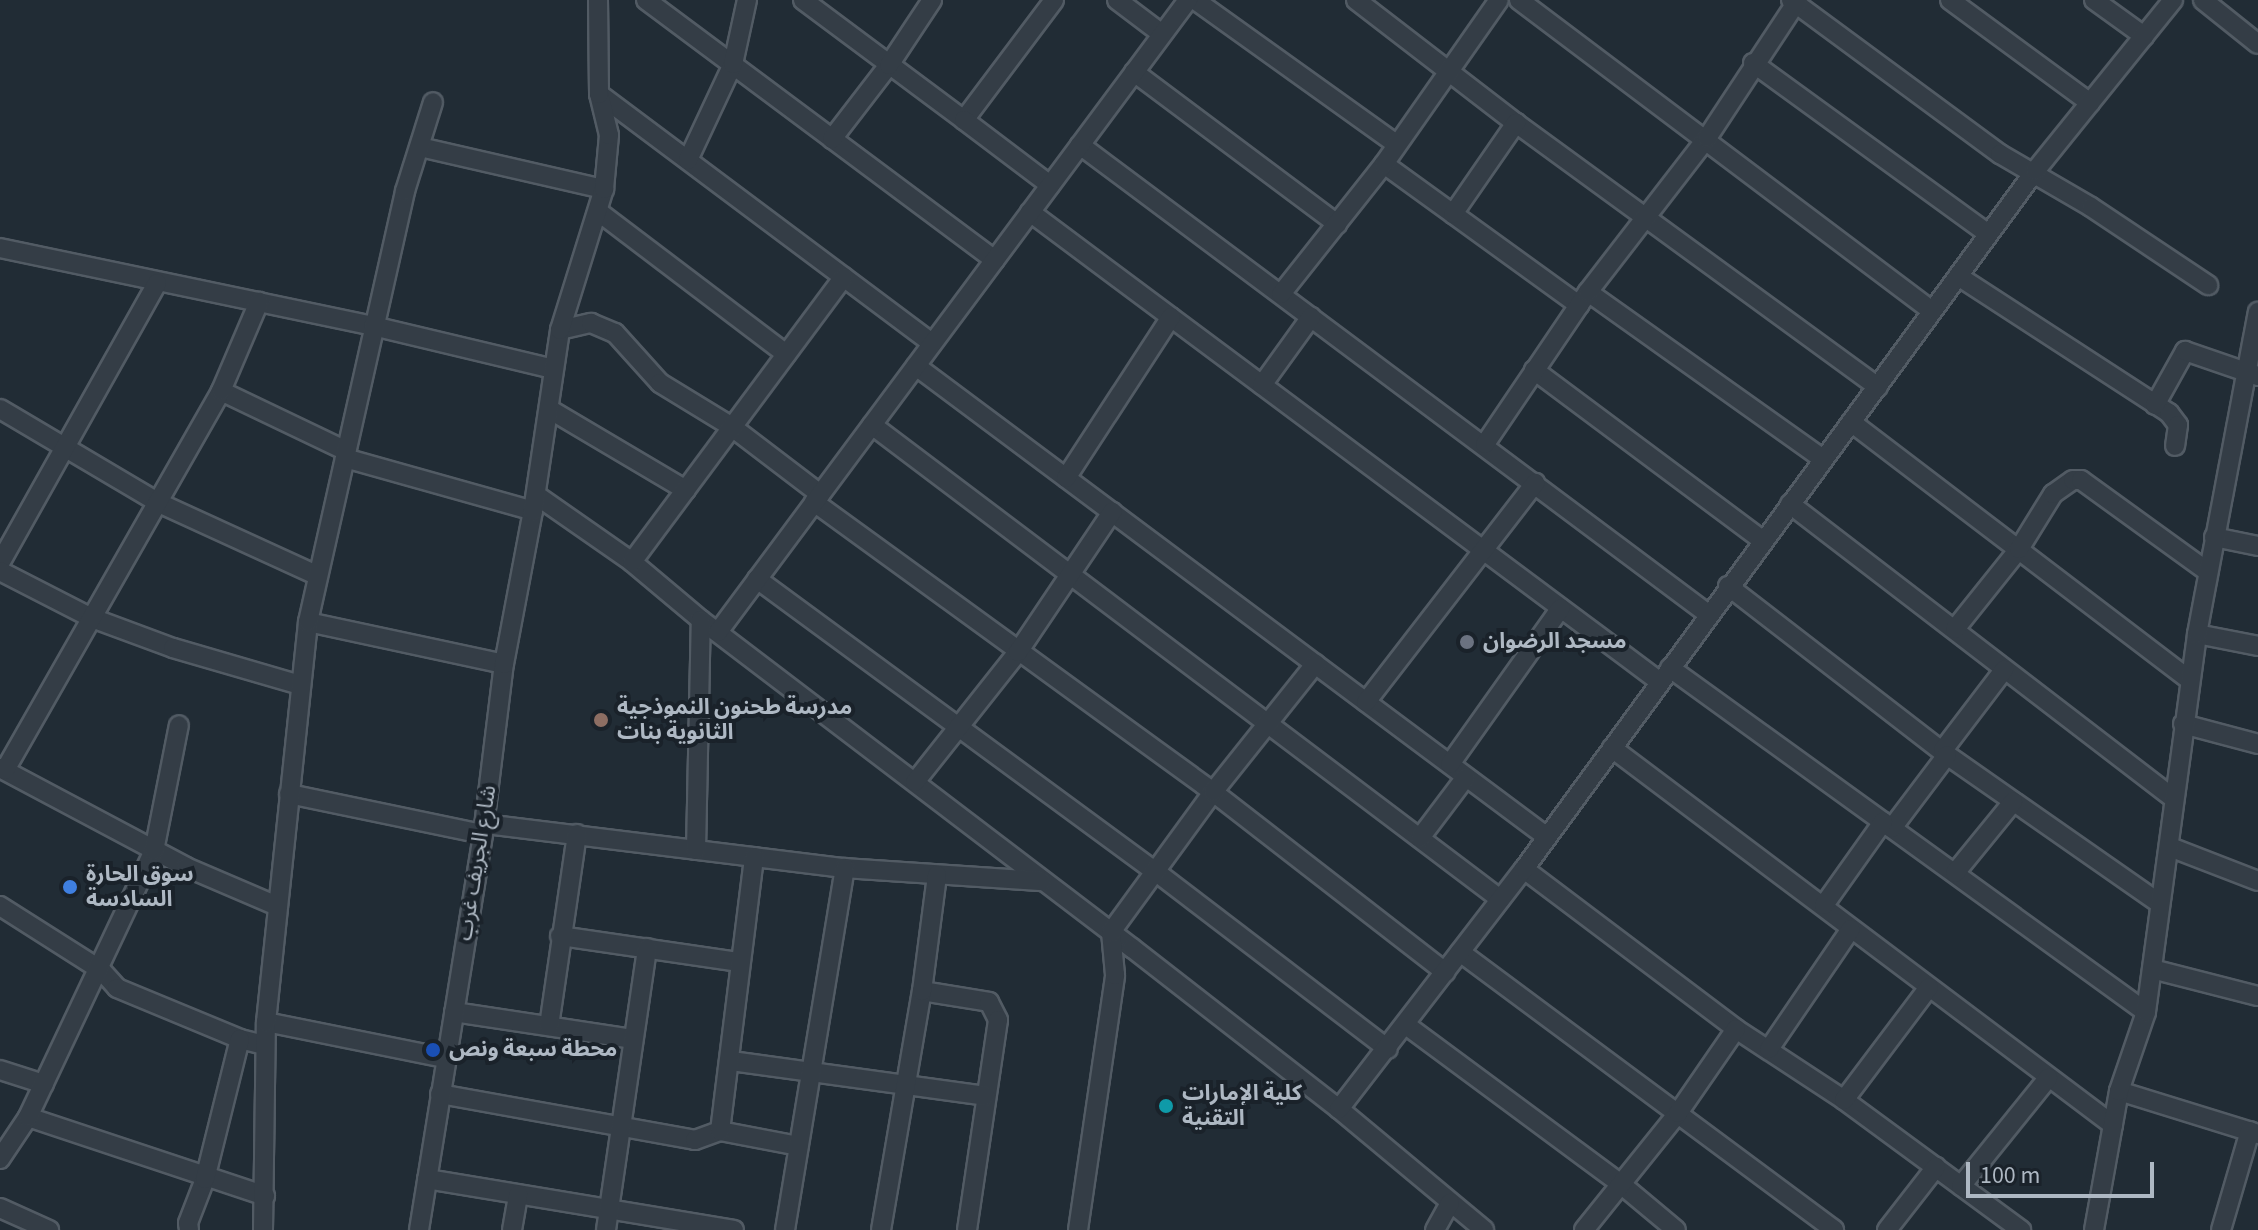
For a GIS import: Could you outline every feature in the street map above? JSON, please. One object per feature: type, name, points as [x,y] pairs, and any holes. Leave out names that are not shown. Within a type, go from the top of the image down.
[{"type":"street","name":"شارع الجريف غرب","points":[[419,1230],[484,829],[504,664],[534,503],[553,369],[560,330],[604,189],[609,135],[599,94],[598,0]]},
{"type":"street","points":[[646,0],[995,260]]},
{"type":"street","points":[[688,160],[733,64],[747,0]]},
{"type":"street","points":[[803,0],[1050,185]]},
{"type":"street","points":[[832,139],[889,65],[932,0]]},
{"type":"street","points":[[964,120],[1054,0]]},
{"type":"street","points":[[1117,0],[1162,34]]},
{"type":"street","points":[[718,632],[1188,0]]},
{"type":"street","points":[[1195,0],[1396,144]]},
{"type":"street","points":[[1356,0],[1516,123],[1878,387]]},
{"type":"street","points":[[1281,294],[1384,164],[1499,0]]},
{"type":"street","points":[[1519,0],[1707,138],[1932,311]]},
{"type":"street","points":[[1950,0],[2090,103]]},
{"type":"street","points":[[2094,0],[2144,36]]},
{"type":"street","points":[[1339,1109],[1524,869],[1728,586],[2035,171],[2173,0]]},
{"type":"street","points":[[2203,0],[2258,44]]},
{"type":"street","points":[[1485,444],[1583,298],[1707,138],[1795,1],[2000,154],[2035,171],[2208,285]]},
{"type":"street","points":[[1753,63],[1988,234]]},
{"type":"street","points":[[1134,72],[1337,224]]},
{"type":"street","points":[[599,94],[932,343]]},
{"type":"street","points":[[263,1230],[264,1045],[308,622],[316,575],[405,191],[433,102]]},
{"type":"street","points":[[1453,214],[1516,123]]},
{"type":"street","points":[[1080,145],[1485,444],[1708,614]]},
{"type":"street","points":[[420,147],[604,189]]},
{"type":"street","points":[[1384,164],[1453,214],[1823,459]]},
{"type":"street","points":[[599,212],[786,354]]},
{"type":"street","points":[[1030,212],[1561,608],[1888,825],[2146,1012]]},
{"type":"street","points":[[0,248],[373,326],[553,369]]},
{"type":"street","points":[[1958,276],[2169,413],[2178,425],[2175,446]]},
{"type":"street","points":[[632,562],[844,277]]},
{"type":"street","points":[[0,563],[157,283]]},
{"type":"street","points":[[259,302],[221,391],[4,775],[154,851],[277,906]]},
{"type":"street","points":[[2101,1228],[2119,1091],[2146,1012],[2158,902],[2170,847],[2173,798],[2197,634],[2214,537],[2251,374],[2258,312]]},
{"type":"street","points":[[1066,478],[1171,317]]},
{"type":"street","points":[[1262,385],[1311,317]]},
{"type":"street","points":[[560,330],[591,323],[615,333],[660,383],[732,427],[817,498],[1018,652],[1213,792],[1445,972]]},
{"type":"street","points":[[2155,405],[2185,351],[2251,374]]},
{"type":"street","points":[[916,366],[1547,837]]},
{"type":"street","points":[[1534,370],[1763,541]]},
{"type":"street","points":[[221,391],[346,454],[534,503],[632,562],[701,620],[1339,1109],[1484,1230]]},
{"type":"street","points":[[0,409],[159,503],[316,575]]},
{"type":"street","points":[[549,409],[686,490]]},
{"type":"street","points":[[1851,422],[2190,680]]},
{"type":"street","points":[[872,425],[1500,899]]},
{"type":"street","points":[[1955,629],[2019,549],[2053,494],[2073,480],[2081,480],[2208,572]]},
{"type":"street","points":[[1366,702],[1485,552],[1535,483]]},
{"type":"street","points":[[1790,504],[2173,798]]},
{"type":"street","points":[[915,782],[1018,652],[1112,512]]},
{"type":"street","points":[[2214,537],[2258,546]]},
{"type":"street","points":[[0,571],[92,618],[173,648],[300,685]]},
{"type":"street","points":[[757,579],[1155,871],[1388,1049]]},
{"type":"street","points":[[1728,586],[1945,753],[2158,902]]},
{"type":"street","points":[[1450,764],[1561,608]]},
{"type":"street","points":[[696,850],[701,620]]},
{"type":"street","points":[[308,622],[504,664]]},
{"type":"street","points":[[2197,634],[2258,646]]},
{"type":"street","points":[[1078,1230],[1115,975],[1111,932],[1213,792],[1315,664]]},
{"type":"street","points":[[1824,905],[1945,753],[2004,670]]},
{"type":"street","points":[[2183,724],[2258,744]]},
{"type":"street","points":[[0,1159],[28,1117],[101,970],[154,851],[179,725]]},
{"type":"street","points":[[1612,748],[2113,1125]]},
{"type":"street","points":[[1420,838],[1466,777]]},
{"type":"street","points":[[289,794],[484,829],[577,834],[845,868],[1042,881]]},
{"type":"street","points":[[1955,873],[2013,802]]},
{"type":"street","points":[[549,1026],[577,834]]},
{"type":"street","points":[[2170,847],[2258,881]]},
{"type":"street","points":[[720,1131],[754,857]]},
{"type":"street","points":[[785,1230],[845,868]]},
{"type":"street","points":[[1524,869],[1736,1029],[1844,1100],[2021,1230]]},
{"type":"street","points":[[881,1230],[922,991],[937,875]]},
{"type":"street","points":[[0,906],[101,970],[117,988],[240,1039],[264,1045]]},
{"type":"street","points":[[1769,1049],[1851,929]]},
{"type":"street","points":[[560,936],[739,962]]},
{"type":"street","points":[[606,1230],[647,948]]},
{"type":"street","points":[[1460,952],[1834,1230]]},
{"type":"street","points":[[2152,969],[2258,996]]},
{"type":"street","points":[[1844,1100],[1929,987]]},
{"type":"street","points":[[922,991],[989,1002],[998,1020],[967,1230]]},
{"type":"street","points":[[454,1012],[632,1039]]},
{"type":"street","points":[[266,1022],[445,1058]]},
{"type":"street","points":[[1406,1025],[1622,1185],[1676,1230]]},
{"type":"street","points":[[1584,1230],[1678,1113],[1736,1029]]},
{"type":"street","points":[[189,1230],[188,1223],[205,1179],[240,1039]]},
{"type":"street","points":[[731,1061],[986,1096]]},
{"type":"street","points":[[0,1070],[44,1084]]},
{"type":"street","points":[[1961,1186],[2048,1078]]},
{"type":"street","points":[[2119,1091],[2254,1133],[2221,1230]]},
{"type":"street","points":[[440,1094],[695,1140],[720,1131],[799,1146]]},
{"type":"street","points":[[28,1117],[205,1179],[265,1196]]},
{"type":"street","points":[[1887,1230],[1936,1167]]},
{"type":"street","points":[[427,1179],[610,1208],[695,1226],[734,1230]]},
{"type":"street","points":[[512,1230],[518,1195]]},
{"type":"street","points":[[1435,1230],[1450,1203]]},
{"type":"street","points":[[0,1208],[49,1230]]},
{"type":"place","name":"مسجد الرضوان","points":[[1467,642]]},
{"type":"place","name":"مدرسة طحنون النموذجية الثانوية بنات","points":[[601,720]]},
{"type":"place","name":"سوق الحارة السادسة","points":[[70,887]]},
{"type":"place","name":"محطة سبعة ونص","points":[[433,1050]]},
{"type":"place","name":"كلية الإمارات التقنية","points":[[1166,1106]]}]
